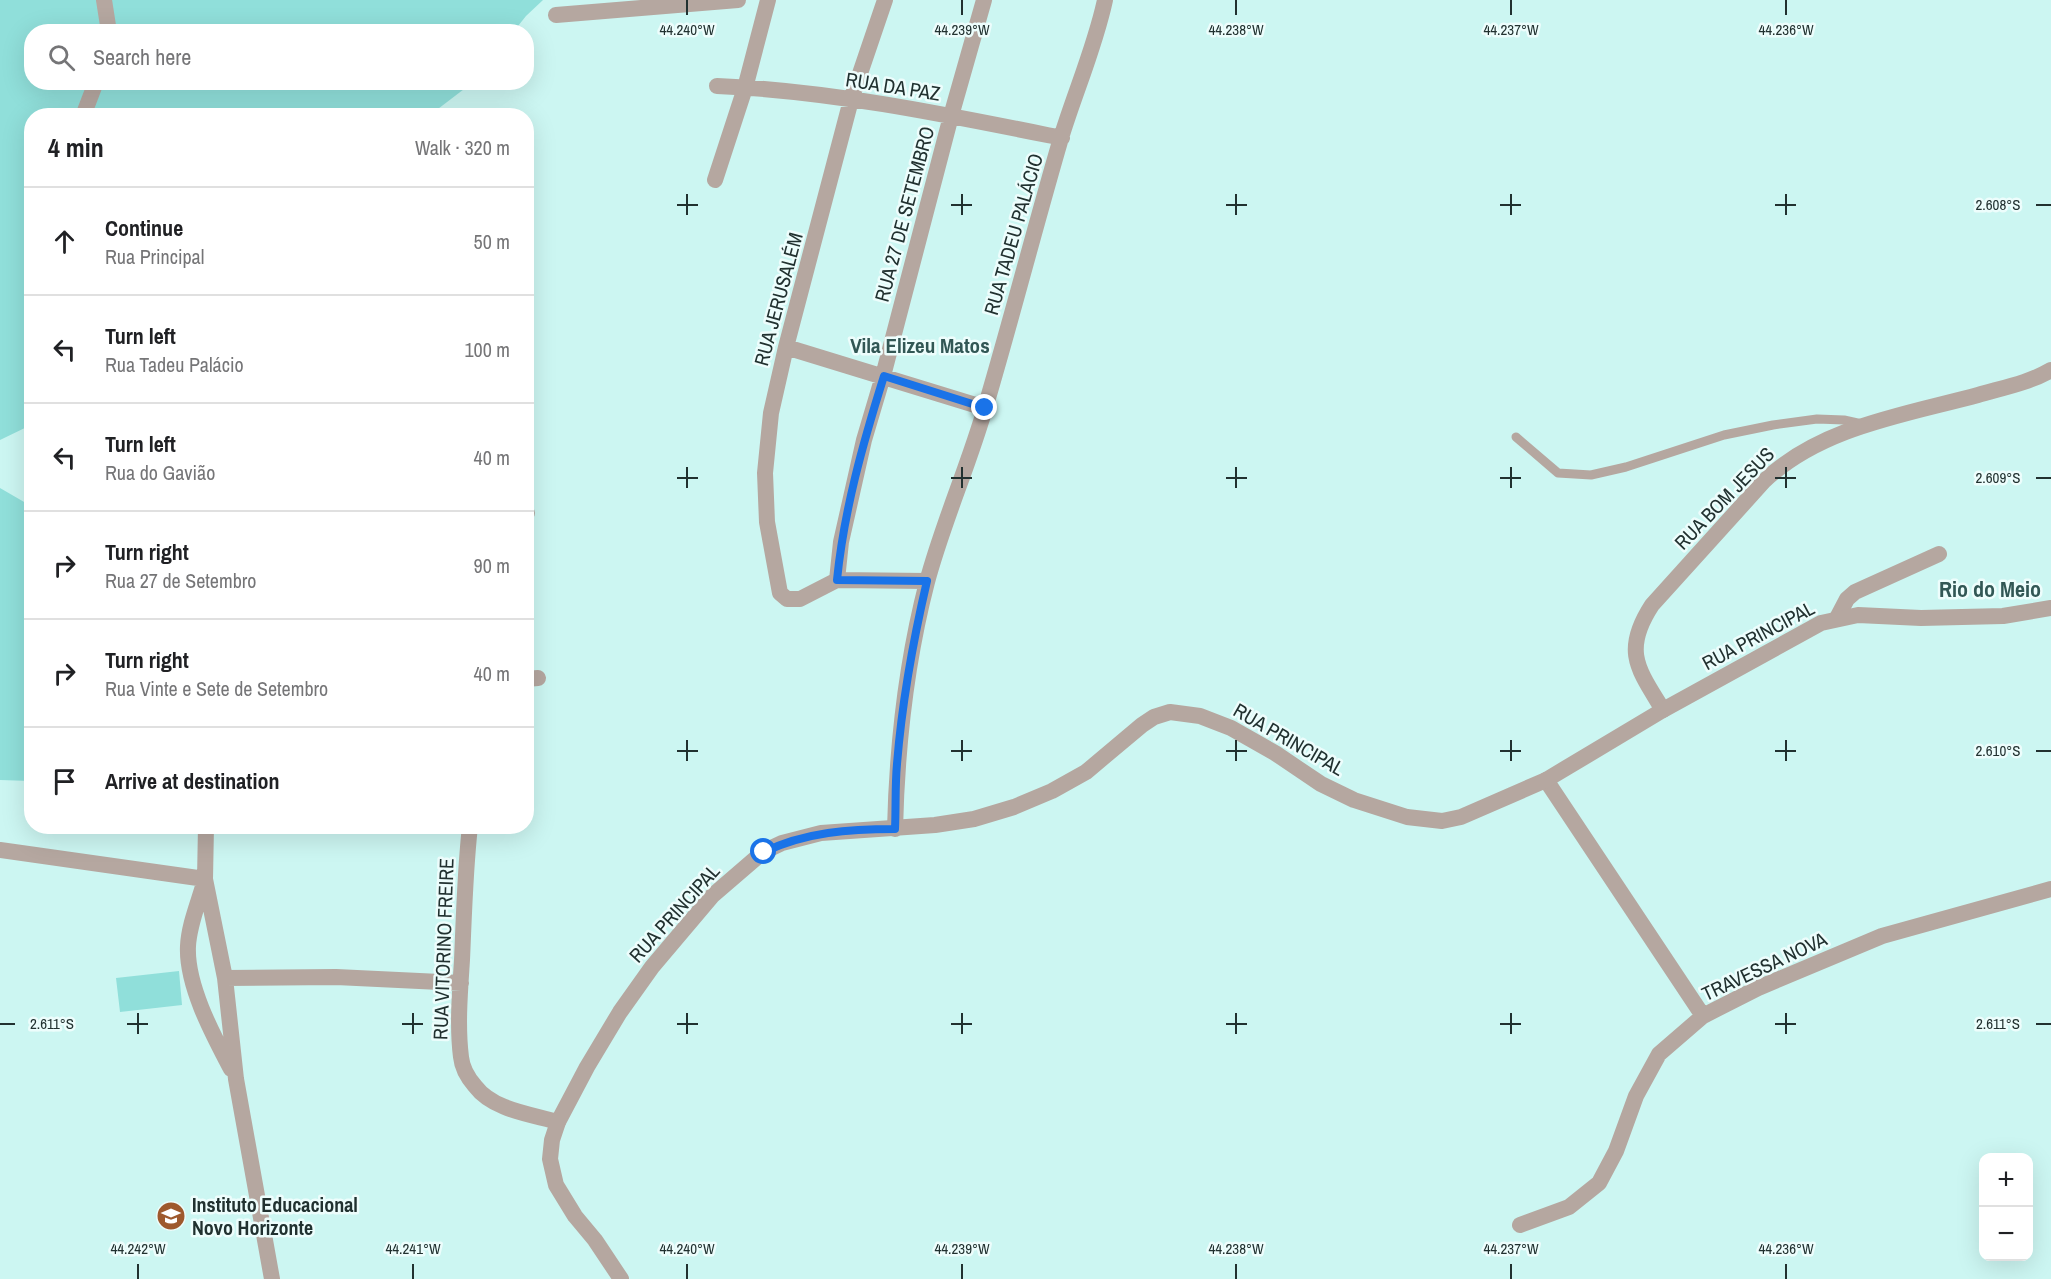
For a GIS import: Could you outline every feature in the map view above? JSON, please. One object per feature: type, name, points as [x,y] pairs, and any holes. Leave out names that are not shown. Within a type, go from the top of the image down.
[{"type":"street","points":[[104,0],[108,24]]},
{"type":"street","points":[[556,15],[671,3],[738,0]]},
{"type":"street","points":[[715,180],[745,88],[768,0]]},
{"type":"street","name":"RUA JERUSALÉM","points":[[837,580],[800,599],[787,599],[780,593],[765,500],[767,438],[786,348],[851,100],[885,0]]},
{"type":"street","name":"RUA 27 DE SETEMBRO","points":[[837,580],[841,542],[864,440],[884,376],[951,116],[984,0]]},
{"type":"street","name":"RUA TADEU PALÁCIO","points":[[895,829],[896,767],[904,701],[914,637],[927,581],[985,408],[1062,138],[1101,20],[1104,1]]},
{"type":"street","name":"RUA DA PAZ","points":[[717,86],[851,100],[951,116],[1062,138]]},
{"type":"street","points":[[87,108],[93,90]]},
{"type":"street","points":[[786,348],[985,408]]},
{"type":"street","name":"RUA BOM JESUS","points":[[1663,710],[1641,674],[1635,652],[1642,621],[1652,605],[1780,466],[1801,452],[1864,424],[2016,385],[2051,370]]},
{"type":"street","points":[[1838,618],[1847,599],[1855,592],[1939,554]]},
{"type":"street","points":[[837,580],[927,581]]},
{"type":"street","name":"RUA PRINCIPAL","points":[[621,1279],[595,1240],[575,1216],[556,1185],[550,1159],[552,1140],[558,1122],[620,1012],[652,966],[712,896],[744,867],[764,852],[782,843],[862,829],[895,829],[974,819],[1014,807],[1052,791],[1086,772],[1142,725],[1154,717],[1170,712],[1217,721],[1275,753],[1321,784],[1354,800],[1407,817],[1442,821],[1461,817],[1546,780],[1663,710],[1811,628],[1838,618],[1858,615],[1922,618],[2003,616],[2051,608]]},
{"type":"street","points":[[1546,780],[1703,1016]]},
{"type":"street","points":[[206,834],[205,879],[225,978],[236,1079],[272,1279]]},
{"type":"street","name":"RUA VITORINO FREIRE","points":[[469,834],[461,983],[461,1058],[476,1088],[492,1100],[506,1107],[558,1122]]},
{"type":"street","points":[[0,850],[205,879]]},
{"type":"street","points":[[205,879],[189,934],[188,963],[210,1028],[236,1079]]},
{"type":"street","name":"TRAVESSA NOVA","points":[[1520,1225],[1569,1206],[1599,1183],[1616,1151],[1636,1096],[1659,1054],[1703,1016],[1758,988],[1882,936],[2051,889]]},
{"type":"street","points":[[225,978],[336,977],[461,983]]},
{"type":"lane","points":[[1516,437],[1558,472],[1591,475],[1626,467],[1724,435],[1773,425],[1817,419],[1844,420],[1864,424]]},
{"type":"shaded area","points":[[0,0],[543,0],[520,24],[24,24],[24,90],[463,90],[439,108],[24,108],[24,428],[0,440]]},
{"type":"shaded area","points":[[0,488],[24,502],[24,781],[0,780]]},
{"type":"shaded area","points":[[179,971],[182,1005],[120,1012],[116,978]]},
{"type":"place","name":"Instituto Educacional Novo Horizonte","points":[[171,1216]]},
{"type":"district","name":"Vila Elizeu Matos","points":[[920,345]]},
{"type":"district","name":"Rio do Meio","points":[[1990,589]]},
{"type":"route","points":[[764,852],[782,843],[821,833],[895,829],[896,767],[904,701],[914,637],[927,581],[837,580],[847,511],[864,440],[884,376],[985,408]]}]
